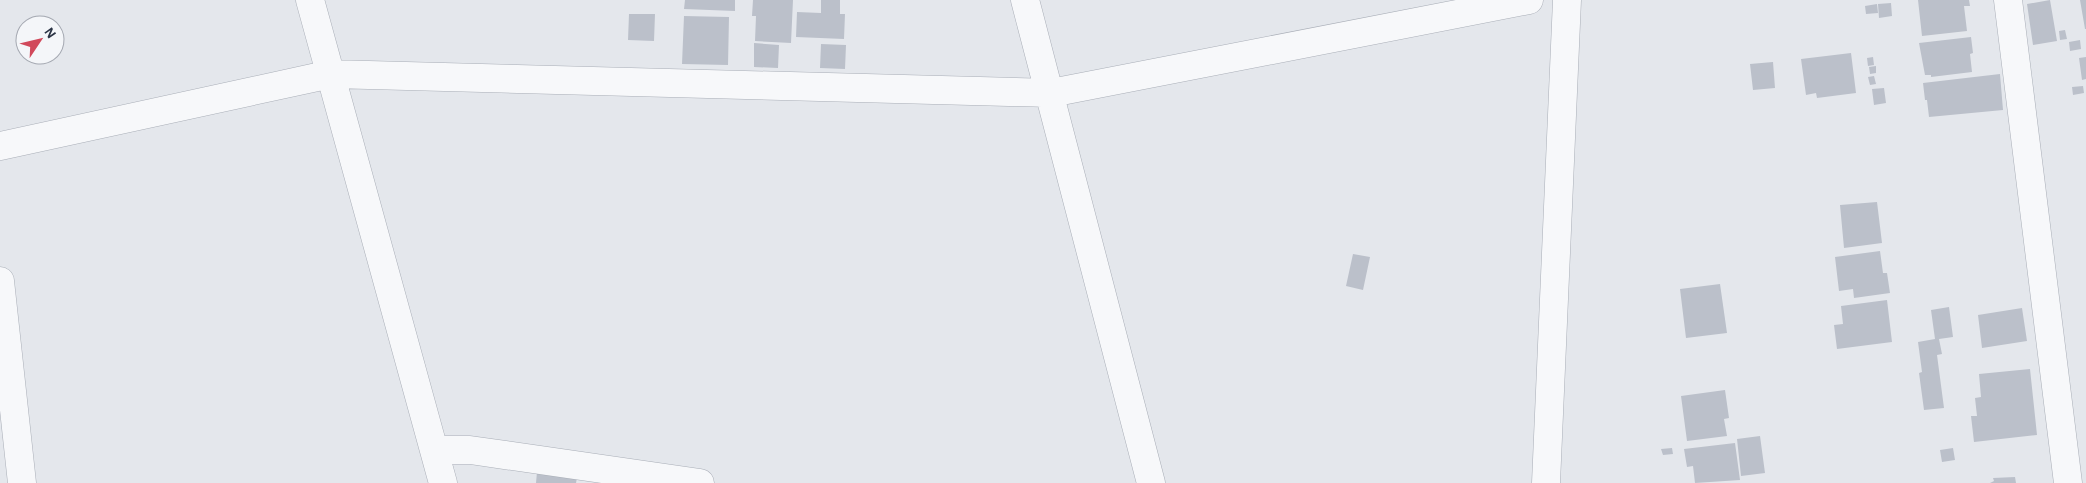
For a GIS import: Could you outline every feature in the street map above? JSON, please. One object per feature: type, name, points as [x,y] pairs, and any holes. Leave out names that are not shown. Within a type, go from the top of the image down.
[{"type":"street","points":[[310,0],[443,483]]},
{"type":"street","points":[[1026,0],[1151,483]]},
{"type":"street","points":[[0,146],[331,74],[1051,93],[1529,0]]},
{"type":"street","points":[[1546,483],[1567,0]]},
{"type":"street","points":[[2008,0],[2068,483]]},
{"type":"street","points":[[0,281],[22,483]]},
{"type":"street","points":[[434,450],[470,450],[700,483]]},
{"type":"building","points":[[685,0],[735,0],[735,11],[684,9]]},
{"type":"building","points":[[753,0],[793,0],[791,43],[755,41],[756,16],[752,16]]},
{"type":"building","points":[[821,0],[840,0],[840,14],[845,14],[844,39],[796,37],[797,12],[821,13]]},
{"type":"building","points":[[1918,0],[1969,0],[1970,6],[1964,6],[1967,31],[1922,36]]},
{"type":"building","points":[[2050,0],[2057,41],[2033,45],[2027,4]]},
{"type":"building","points":[[2080,0],[2086,0],[2086,29],[2085,29]]},
{"type":"building","points":[[1891,3],[1892,16],[1879,18],[1878,4]]},
{"type":"building","points":[[1877,4],[1878,13],[1866,14],[1865,6]]},
{"type":"building","points":[[629,14],[655,14],[654,41],[628,40]]},
{"type":"building","points":[[684,16],[729,17],[728,65],[682,64]]},
{"type":"building","points":[[2065,30],[2067,39],[2060,40],[2059,31]]},
{"type":"building","points":[[1971,37],[1973,53],[1970,54],[1972,72],[1931,77],[1931,75],[1925,75],[1919,43]]},
{"type":"building","points":[[2080,40],[2081,49],[2070,51],[2069,42]]},
{"type":"building","points":[[754,43],[779,45],[778,68],[754,67]]},
{"type":"building","points":[[821,44],[846,45],[845,69],[820,68]]},
{"type":"building","points":[[1851,53],[1856,93],[1817,98],[1816,93],[1806,95],[1801,59]]},
{"type":"building","points":[[1873,57],[1874,65],[1868,66],[1867,58]]},
{"type":"building","points":[[2086,57],[2086,79],[2082,80],[2079,58]]},
{"type":"building","points":[[1773,62],[1775,88],[1753,90],[1750,64]]},
{"type":"building","points":[[1876,66],[1876,73],[1870,74],[1869,67]]},
{"type":"building","points":[[2000,74],[2003,110],[1929,117],[1923,83]]},
{"type":"building","points":[[1874,76],[1876,84],[1870,85],[1868,77]]},
{"type":"building","points":[[2083,86],[2084,93],[2073,95],[2072,87]]},
{"type":"building","points":[[1884,88],[1886,103],[1874,105],[1872,89]]},
{"type":"building","points":[[1877,202],[1882,243],[1844,248],[1840,205]]},
{"type":"building","points":[[1880,251],[1883,273],[1887,273],[1890,293],[1854,298],[1853,289],[1839,291],[1835,257]]},
{"type":"building","points":[[1353,254],[1370,257],[1363,290],[1346,286]]},
{"type":"building","points":[[1720,284],[1727,333],[1686,338],[1680,289]]},
{"type":"building","points":[[1887,300],[1892,342],[1837,349],[1834,325],[1843,324],[1841,306]]},
{"type":"building","points":[[1949,307],[1953,337],[1939,339],[1942,354],[1937,355],[1944,408],[1924,410],[1919,373],[1922,372],[1918,342],[1935,339],[1931,310]]},
{"type":"building","points":[[2022,308],[2027,341],[1982,348],[1978,315]]},
{"type":"building","points":[[2030,369],[2037,435],[1974,442],[1971,416],[1977,416],[1975,398],[1981,397],[1979,374]]},
{"type":"building","points":[[1725,390],[1729,418],[1724,419],[1727,436],[1687,441],[1681,396]]},
{"type":"building","points":[[1760,436],[1765,473],[1741,476],[1737,439]]},
{"type":"building","points":[[1735,443],[1740,480],[1695,483],[1693,466],[1687,467],[1684,449]]},
{"type":"building","points":[[1672,448],[1673,454],[1663,455],[1661,449]]},
{"type":"building","points":[[1953,448],[1955,460],[1942,462],[1940,450]]},
{"type":"building","points":[[537,472],[577,478],[576,483],[536,483]]},
{"type":"building","points":[[2015,477],[2016,483],[1990,483],[1994,481],[1993,478]]}]
